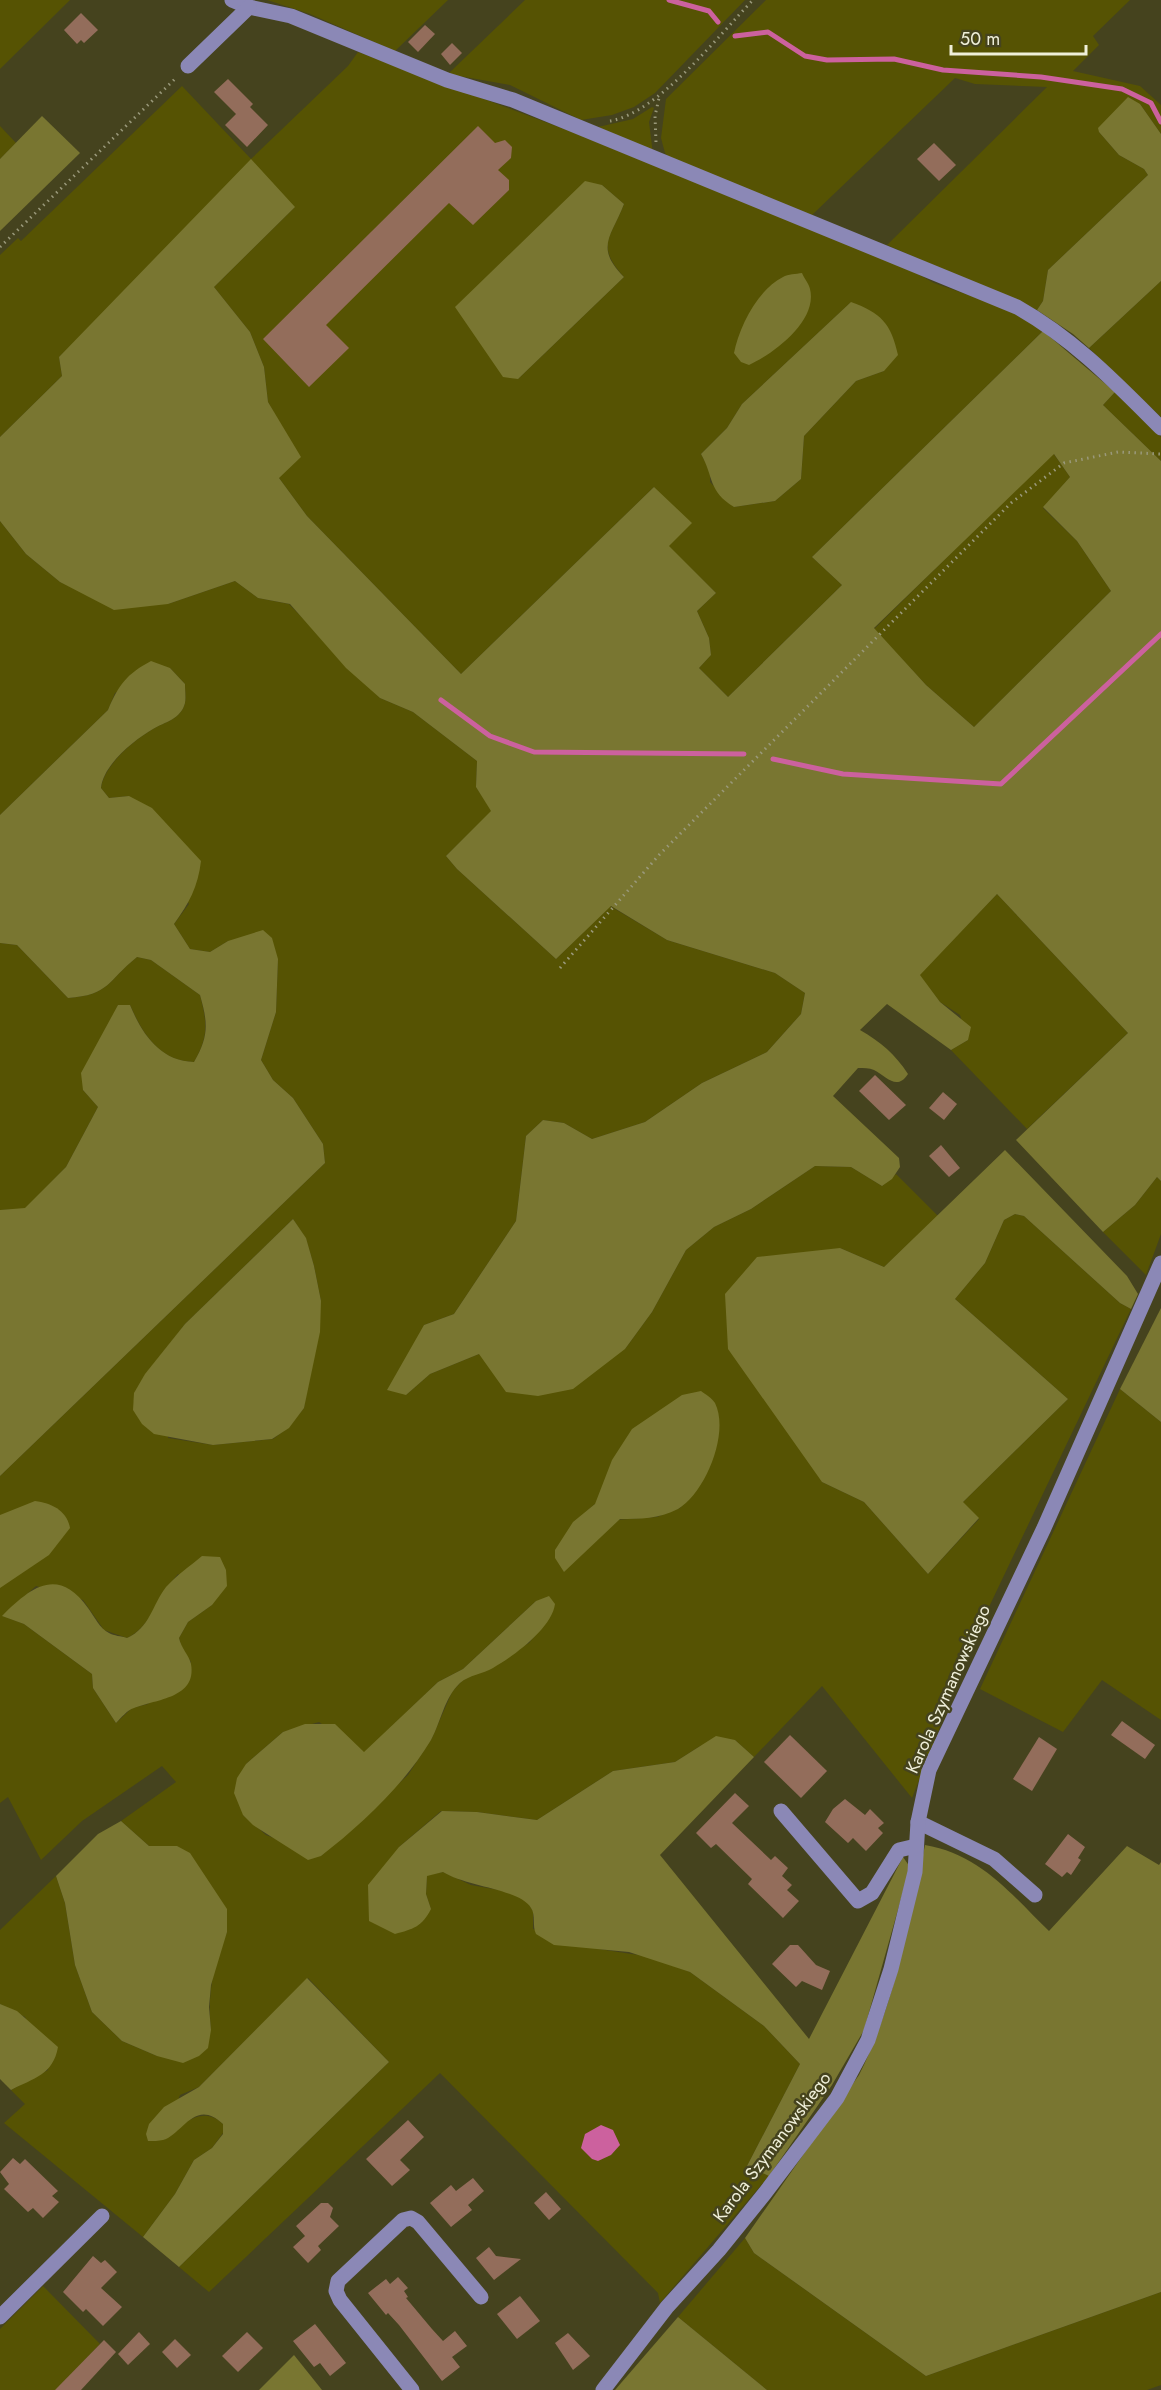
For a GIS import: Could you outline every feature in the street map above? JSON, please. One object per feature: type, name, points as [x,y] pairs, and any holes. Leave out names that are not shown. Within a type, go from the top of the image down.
[{"type":"street","points":[[232,0],[249,8],[291,16],[447,80],[496,94],[1017,307],[1065,337],[1088,355],[1161,428]]},
{"type":"street","points":[[188,66],[249,8]]},
{"type":"street","name":"Karola Szymanowskiego","points":[[603,2390],[667,2307],[719,2250],[765,2193],[837,2098],[868,2040],[891,1969],[915,1872],[918,1822],[929,1770],[1044,1528],[1161,1263]]},
{"type":"street","points":[[781,1811],[858,1901],[872,1893],[899,1850],[916,1846]]},
{"type":"street","points":[[918,1822],[994,1859],[1035,1895]]},
{"type":"street","points":[[0,2317],[102,2216]]},
{"type":"street","points":[[411,2390],[337,2296],[338,2281],[403,2220],[411,2218],[418,2222],[481,2297]]},
{"type":"path","points":[[577,126],[621,119],[659,96],[753,0]]},
{"type":"path","points":[[0,247],[188,66]]},
{"type":"path","points":[[659,96],[655,116],[656,150],[664,163]]},
{"type":"path","points":[[560,968],[659,855],[1011,503],[1064,463],[1118,452],[1161,454]]},
{"type":"shaded area","points":[[0,0],[70,0],[0,69]]},
{"type":"shaded area","points":[[267,0],[448,0],[395,51],[310,14]]},
{"type":"shaded area","points":[[525,0],[745,0],[655,93],[634,107],[612,115],[581,120],[510,85],[448,74]]},
{"type":"shaded area","points":[[766,0],[1130,0],[1093,36],[1099,45],[1073,71],[1140,86],[1161,105],[1161,134],[1140,104],[1099,127],[1099,132],[1119,155],[1144,169],[1148,175],[1048,270],[1043,301],[1037,310],[887,245],[1047,87],[975,84],[955,78],[812,215],[673,162],[665,153],[661,138],[666,99]]},
{"type":"shaded area","points":[[358,52],[572,132],[903,266],[934,283],[1009,309],[1043,331],[812,557],[842,585],[728,697],[699,668],[711,655],[709,638],[697,611],[716,593],[668,546],[654,487],[461,674],[307,516],[279,478],[279,422],[268,402],[264,367],[250,332],[214,287],[295,207],[95,323],[59,357],[62,376],[0,437],[0,255],[18,238],[21,241],[182,86],[251,159],[348,66]],"holes":[[[602,185],[624,204],[608,241],[610,257],[624,277],[518,379]],[[850,303],[884,371],[856,381],[804,436],[801,479],[775,501],[734,507],[710,482],[710,471],[701,454],[727,428],[742,404]]]},
{"type":"shaded area","points":[[1128,97],[1140,104],[1161,134],[1161,281],[1089,348],[1073,334],[1037,310],[1043,301],[1048,270],[1148,175],[1144,169],[1119,155],[1099,132],[1098,128]]},
{"type":"shaded area","points":[[652,107],[654,108],[649,122],[653,154],[598,127],[633,119]]},
{"type":"shaded area","points":[[42,116],[80,153],[0,231],[0,159]]},
{"type":"shaded area","points":[[0,126],[16,143],[0,159]]},
{"type":"shaded area","points":[[251,159],[295,207],[214,287],[250,332],[264,367],[268,402],[301,457],[279,478],[307,516],[461,674],[654,487],[692,523],[669,546],[716,593],[697,611],[709,638],[711,655],[699,668],[728,697],[842,585],[812,557],[1043,331],[1115,392],[1103,405],[1161,461],[1161,1181],[1157,1177],[1135,1205],[1103,1232],[1016,1140],[1128,1033],[997,894],[920,975],[940,1002],[971,1027],[968,1040],[951,1050],[887,1004],[860,1030],[887,1049],[908,1074],[900,1082],[896,1082],[874,1070],[858,1068],[833,1096],[899,1158],[900,1167],[892,1179],[882,1186],[851,1167],[815,1166],[751,1209],[714,1227],[686,1250],[652,1312],[625,1349],[573,1389],[538,1396],[506,1392],[479,1354],[430,1374],[406,1395],[387,1390],[424,1325],[454,1314],[516,1221],[526,1136],[543,1120],[564,1123],[592,1139],[645,1122],[702,1083],[767,1052],[801,1014],[805,993],[775,973],[667,940],[611,906],[556,959],[457,869],[446,856],[491,811],[476,787],[477,761],[413,712],[380,698],[346,668],[290,604],[258,598],[235,581],[168,604],[114,610],[60,582],[26,554],[0,521],[0,437],[62,376],[59,357]],"holes":[[[1054,454],[1070,477],[1043,507],[1077,541],[1111,591],[974,727],[926,685],[874,628]]]},
{"type":"shaded area","points":[[585,181],[602,185],[624,204],[608,241],[608,249],[615,267],[624,277],[518,379],[503,377],[455,307]]},
{"type":"shaded area","points":[[802,273],[809,287],[811,301],[801,324],[781,345],[759,360],[749,365],[741,362],[734,353],[740,332],[758,299],[783,277]]},
{"type":"shaded area","points":[[1161,281],[1161,417],[1089,348]]},
{"type":"shaded area","points":[[851,302],[870,310],[883,321],[892,335],[898,355],[884,371],[856,381],[804,436],[801,479],[775,501],[734,507],[716,489],[701,454],[727,428],[742,404]]},
{"type":"shaded area","points":[[1115,392],[1161,437],[1161,461],[1103,405]]},
{"type":"shaded area","points":[[1053,453],[1070,477],[1043,508],[1077,541],[1111,591],[974,727],[926,685],[874,629]]},
{"type":"shaded area","points":[[0,521],[26,554],[60,582],[85,593],[168,604],[235,581],[258,598],[289,604],[380,698],[413,712],[477,761],[476,787],[492,811],[446,856],[457,869],[556,959],[610,906],[667,940],[775,973],[805,993],[801,1014],[767,1052],[702,1083],[645,1122],[592,1139],[564,1123],[543,1120],[526,1136],[516,1221],[454,1314],[424,1325],[406,1395],[430,1374],[479,1354],[625,1349],[652,1312],[686,1250],[714,1227],[751,1209],[815,1166],[851,1167],[882,1186],[896,1174],[938,1216],[884,1267],[840,1248],[822,1482],[864,1502],[928,1574],[979,1519],[962,1503],[1068,1399],[955,1299],[985,1263],[1004,1220],[1015,1214],[1024,1216],[1120,1303],[1131,1309],[978,1630],[912,1798],[822,1686],[754,1757],[735,1740],[700,1746],[675,1762],[613,1771],[537,1820],[477,1812],[441,1811],[399,1847],[431,1909],[426,1894],[427,1875],[443,1872],[471,1885],[515,1893],[527,1901],[533,1911],[533,1929],[599,1949],[651,1957],[690,1972],[764,2026],[800,2064],[747,2166],[769,2176],[660,2303],[658,2293],[440,2073],[209,2292],[179,2267],[389,2062],[308,1978],[199,2087],[180,2095],[164,2140],[177,2128],[200,2116],[215,2118],[223,2124],[223,2133],[212,2148],[194,2160],[175,2194],[143,2237],[4,2123],[25,2104],[11,2090],[48,2070],[25,2017],[0,2004],[0,1930],[56,1876],[65,1903],[75,1965],[92,2012],[122,2041],[157,2056],[211,2030],[212,1980],[227,1932],[177,1846],[149,1846],[121,1821],[176,1782],[162,1766],[82,1821],[41,1860],[8,1797],[0,1803],[0,1476],[325,1163],[323,1144],[293,1098],[273,1080],[261,1060],[276,1012],[278,959],[228,941],[210,952],[190,949],[174,924],[189,904],[129,796],[109,798],[101,788],[103,779],[114,762],[129,746],[180,713],[185,703],[185,684],[170,668],[115,693],[108,710],[0,815]],"holes":[[[293,1219],[306,1239],[321,1301],[304,1408],[289,1427],[273,1439],[213,1445],[168,1438],[167,1348],[185,1324]],[[700,1484],[680,1508],[657,1517],[573,1523],[595,1504]],[[178,1574],[212,1605],[188,1622],[179,1638],[182,1649],[191,1662],[148,1704],[132,1708],[116,1723],[93,1688],[92,1674],[24,1624],[3,1616],[36,1586],[83,1600],[104,1630],[127,1638],[143,1626]],[[536,1601],[541,1628],[529,1643],[462,1681],[452,1692],[432,1738],[408,1775],[321,1856],[266,1835],[243,1815],[246,1764],[283,1732],[319,1722],[364,1753],[438,1682],[463,1669]]]},
{"type":"shaded area","points":[[151,661],[170,668],[185,684],[183,708],[172,719],[129,746],[107,771],[101,788],[109,798],[129,796],[152,808],[201,861],[198,879],[192,894],[174,924],[190,949],[210,952],[228,941],[263,930],[272,938],[278,959],[276,1012],[261,1060],[273,1080],[293,1098],[323,1144],[325,1163],[0,1476],[0,1210],[25,1208],[66,1167],[98,1107],[83,1090],[81,1073],[118,1005],[130,1005],[147,1036],[171,1057],[194,1062],[205,1037],[206,1022],[200,995],[151,960],[137,957],[100,990],[92,994],[68,998],[17,945],[0,943],[0,815],[108,710],[120,686],[130,675]]},
{"type":"shaded area","points":[[997,894],[1128,1033],[1027,1129],[951,1050],[968,1040],[960,1015],[940,1002],[919,975]]},
{"type":"shaded area","points":[[0,943],[17,945],[68,998],[92,994],[100,990],[137,957],[151,960],[200,995],[205,1022],[204,1037],[194,1062],[182,1060],[171,1057],[154,1044],[130,1005],[118,1005],[83,1090],[98,1107],[66,1167],[25,1209],[0,1210]]},
{"type":"shaded area","points":[[1005,1150],[1127,1276],[1138,1294],[1131,1309],[1120,1303],[1024,1216],[1015,1214],[1004,1220],[985,1263],[955,1299],[1068,1399],[963,1502],[979,1518],[928,1574],[864,1502],[822,1482],[728,1349],[725,1294],[757,1257],[840,1248],[884,1267]]},
{"type":"shaded area","points":[[1157,1177],[1161,1181],[1161,1234],[1146,1275],[1103,1232],[1135,1205]]},
{"type":"shaded area","points":[[293,1219],[306,1238],[321,1301],[320,1332],[304,1408],[289,1428],[272,1439],[213,1445],[154,1434],[142,1424],[133,1410],[134,1393],[145,1374],[185,1324]]},
{"type":"shaded area","points":[[1161,1308],[1161,1422],[1120,1389]]},
{"type":"shaded area","points":[[1120,1389],[1161,1422],[1161,1720],[1102,1680],[1063,1732],[980,1689]]},
{"type":"shaded area","points":[[701,1391],[715,1403],[719,1416],[719,1430],[712,1461],[697,1490],[678,1509],[664,1515],[620,1519],[564,1572],[555,1558],[555,1550],[573,1522],[595,1504],[612,1460],[632,1429],[682,1395]]},
{"type":"shaded area","points":[[35,1501],[58,1509],[66,1517],[70,1528],[49,1555],[0,1588],[0,1515]]},
{"type":"shaded area","points":[[202,1556],[220,1557],[226,1570],[227,1586],[212,1605],[188,1622],[179,1638],[191,1664],[188,1684],[182,1690],[164,1699],[131,1709],[116,1723],[93,1688],[92,1674],[24,1624],[2,1616],[34,1590],[55,1584],[66,1587],[77,1595],[106,1631],[127,1638],[135,1634],[146,1622],[166,1587]]},
{"type":"shaded area","points":[[549,1596],[555,1604],[540,1632],[502,1663],[460,1683],[446,1703],[431,1740],[408,1773],[367,1817],[321,1856],[308,1860],[253,1825],[243,1815],[234,1793],[237,1778],[246,1764],[283,1732],[305,1724],[335,1724],[364,1752],[438,1682],[463,1669],[536,1601]]},
{"type":"shaded area","points":[[716,1736],[735,1740],[754,1757],[660,1855],[809,2039],[903,1857],[910,1867],[864,2030],[832,2085],[769,2176],[747,2166],[800,2064],[764,2026],[690,1972],[629,1952],[554,1945],[536,1934],[531,1908],[516,1896],[443,1872],[427,1876],[426,1894],[431,1909],[424,1920],[416,1926],[395,1934],[369,1921],[368,1885],[399,1847],[442,1811],[477,1812],[537,1820],[613,1771],[675,1762]]},
{"type":"shaded area","points":[[121,1821],[149,1846],[177,1846],[190,1853],[227,1909],[227,1932],[211,1985],[209,2007],[211,2030],[208,2048],[199,2056],[183,2063],[157,2056],[122,2041],[92,2012],[75,1965],[65,1903],[56,1876],[98,1834]]},
{"type":"shaded area","points":[[925,1845],[945,1850],[978,1866],[1008,1890],[1049,1931],[1127,1846],[1159,1865],[1161,1862],[1161,2292],[926,2376],[754,2253],[745,2238],[859,2075],[872,2048],[900,1963]]},
{"type":"shaded area","points":[[307,1978],[389,2062],[179,2267],[143,2237],[175,2194],[194,2160],[212,2148],[223,2134],[223,2124],[204,2114],[190,2120],[170,2137],[148,2141],[146,2134],[149,2124],[164,2107],[199,2087]]},
{"type":"shaded area","points":[[0,2004],[17,2011],[58,2047],[52,2064],[47,2070],[35,2079],[11,2090],[0,2079]]},
{"type":"shaded area","points":[[601,2125],[613,2130],[620,2145],[611,2155],[598,2161],[592,2159],[581,2148],[585,2134]]},
{"type":"shaded area","points":[[745,2238],[754,2253],[926,2376],[1161,2292],[1161,2385],[1147,2390],[767,2390],[678,2317]]},
{"type":"shaded area","points":[[43,2286],[100,2344],[56,2390],[0,2390],[0,2329]]},
{"type":"shaded area","points":[[678,2317],[767,2390],[615,2390]]},
{"type":"shaded area","points":[[294,2355],[322,2390],[259,2390]]},
{"type":"building","points":[[81,13],[98,30],[84,43],[81,40],[77,44],[64,30]]},
{"type":"building","points":[[425,25],[435,34],[418,52],[408,42]]},
{"type":"building","points":[[452,43],[462,53],[450,65],[441,54]]},
{"type":"building","points":[[228,79],[253,104],[250,107],[268,125],[247,147],[225,125],[236,114],[214,92]]},
{"type":"building","points":[[478,126],[495,143],[505,140],[512,147],[511,158],[498,170],[509,180],[509,190],[473,225],[449,203],[326,325],[349,348],[309,387],[263,339]]},
{"type":"building","points":[[934,143],[956,165],[939,181],[917,159]]},
{"type":"building","points":[[875,1075],[906,1105],[889,1120],[859,1091]]},
{"type":"building","points":[[943,1092],[957,1104],[944,1120],[929,1108]]},
{"type":"building","points":[[941,1145],[960,1168],[949,1177],[929,1156]]},
{"type":"building","points":[[1122,1721],[1155,1745],[1145,1759],[1111,1735]]},
{"type":"building","points":[[790,1735],[827,1771],[801,1798],[764,1762]]},
{"type":"building","points":[[1039,1737],[1057,1749],[1032,1791],[1013,1779]]},
{"type":"building","points":[[735,1793],[749,1806],[732,1823],[771,1860],[775,1856],[788,1868],[782,1876],[792,1885],[787,1890],[799,1901],[783,1918],[748,1884],[752,1879],[716,1844],[711,1848],[696,1833]]},
{"type":"building","points":[[845,1799],[865,1815],[870,1809],[884,1823],[878,1828],[883,1833],[866,1851],[853,1838],[848,1843],[825,1822],[833,1809]]},
{"type":"building","points":[[1068,1834],[1085,1847],[1078,1858],[1081,1860],[1071,1875],[1067,1872],[1062,1877],[1045,1864]]},
{"type":"building","points":[[790,1945],[798,1945],[816,1965],[830,1971],[822,1990],[802,1981],[796,1987],[772,1964]]},
{"type":"building","points":[[408,2120],[424,2137],[400,2160],[410,2170],[392,2186],[366,2159]]},
{"type":"building","points":[[13,2158],[20,2164],[25,2159],[58,2191],[52,2196],[59,2202],[43,2218],[33,2208],[28,2212],[4,2189],[9,2184],[0,2172]]},
{"type":"building","points":[[473,2178],[484,2191],[468,2205],[472,2210],[451,2227],[430,2203],[451,2185],[456,2191]]},
{"type":"building","points":[[546,2192],[561,2209],[549,2220],[534,2203]]},
{"type":"building","points":[[321,2203],[328,2203],[333,2208],[330,2217],[339,2226],[318,2246],[321,2250],[308,2263],[293,2247],[305,2236],[296,2226]]},
{"type":"building","points":[[489,2247],[496,2256],[521,2259],[494,2280],[476,2258]]},
{"type":"building","points":[[93,2256],[101,2263],[105,2260],[117,2272],[101,2288],[122,2307],[103,2326],[86,2309],[83,2312],[63,2292]]},
{"type":"building","points":[[398,2277],[408,2288],[404,2291],[408,2297],[406,2298],[443,2341],[455,2331],[467,2346],[452,2357],[460,2367],[442,2381],[399,2325],[388,2313],[386,2315],[368,2293],[386,2279],[390,2284]]},
{"type":"building","points":[[520,2296],[540,2321],[517,2339],[497,2314]]},
{"type":"building","points":[[315,2324],[346,2363],[330,2376],[320,2363],[314,2367],[293,2341]]},
{"type":"building","points":[[139,2332],[150,2344],[128,2365],[118,2354]]},
{"type":"building","points":[[247,2332],[263,2348],[238,2372],[222,2356]]},
{"type":"building","points":[[568,2333],[590,2356],[573,2370],[555,2343]]},
{"type":"building","points":[[175,2339],[191,2355],[177,2368],[162,2352]]},
{"type":"building","points":[[104,2340],[116,2352],[81,2390],[55,2390]]},
{"type":"waterway","points":[[669,0],[709,11],[718,22]]},
{"type":"waterway","points":[[735,36],[768,32],[805,56],[827,60],[894,59],[943,70],[1041,77],[1122,89],[1151,103],[1161,122]]},
{"type":"waterway","points":[[773,759],[843,774],[1001,784],[1161,634]]},
{"type":"waterway","points":[[441,700],[490,736],[534,752],[744,754]]}]
